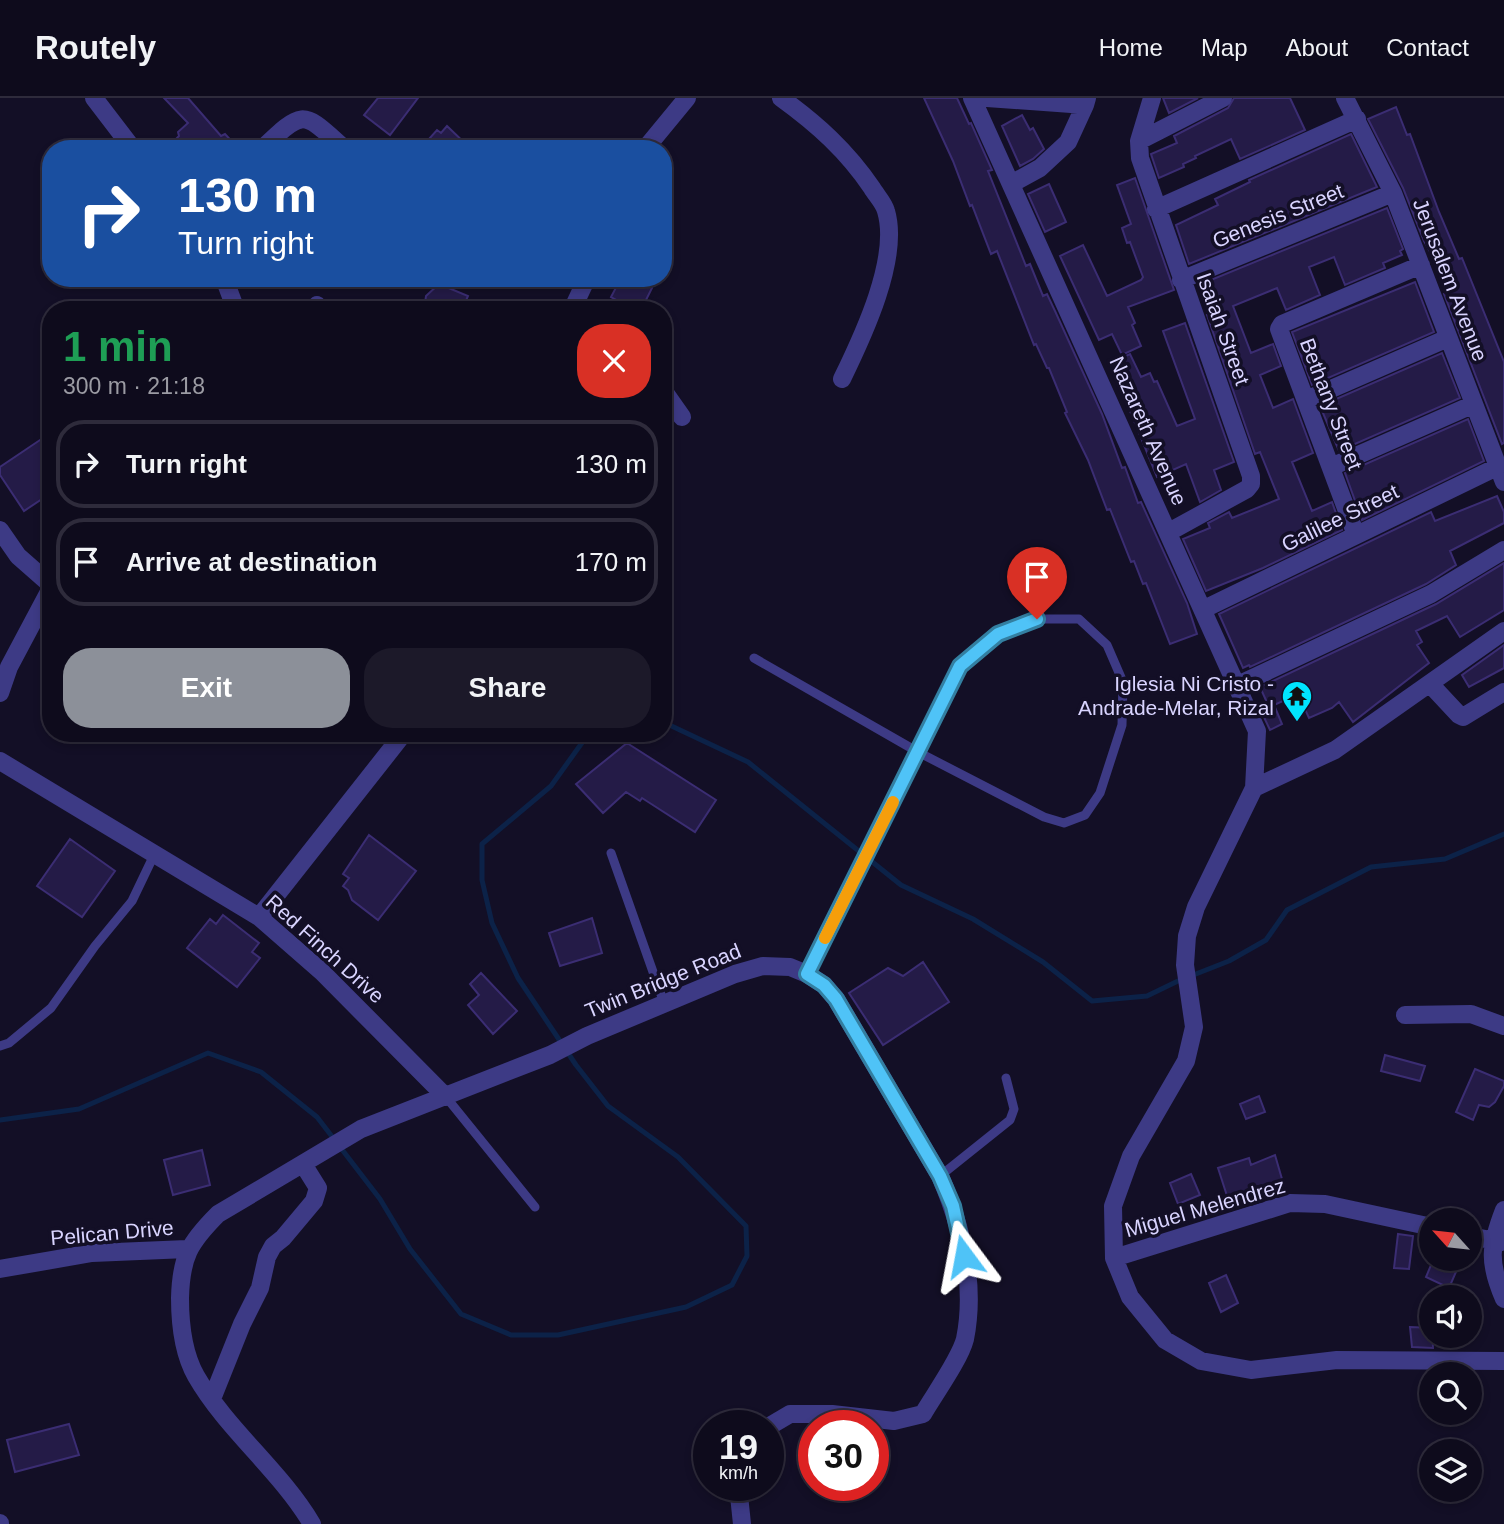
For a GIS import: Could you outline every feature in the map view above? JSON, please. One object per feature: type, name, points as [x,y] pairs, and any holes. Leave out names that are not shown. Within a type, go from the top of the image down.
[{"type":"street","points":[[94,98],[127,140]]},
{"type":"street","points":[[652,140],[687,98]]},
{"type":"street","points":[[781,98],[818,125],[856,164],[886,210],[890,251],[859,345],[842,379]]},
{"type":"street","name":"Nazareth Avenue","points":[[972,98],[1204,608],[1257,731],[1254,788]]},
{"type":"street","points":[[987,98],[1086,102],[1068,142],[1040,167],[1011,184]]},
{"type":"street","name":"Isaiah Street","points":[[1152,98],[1139,141],[1140,158],[1251,476],[1251,484],[1247,489],[1168,532]]},
{"type":"street","points":[[1139,141],[1223,98]]},
{"type":"street","name":"Jerusalem Avenue","points":[[1345,98],[1393,193],[1500,475]]},
{"type":"street","points":[[271,140],[290,122],[302,119],[314,121],[335,140]]},
{"type":"street","points":[[1156,209],[1357,119]]},
{"type":"street","name":"Genesis Street","points":[[1181,280],[1393,193]]},
{"type":"street","name":"Bethany Street","points":[[1356,535],[1279,329],[1282,324],[1421,265]]},
{"type":"street","points":[[1306,400],[1448,338]]},
{"type":"street","points":[[672,403],[682,418]]},
{"type":"street","points":[[1331,467],[1472,405]]},
{"type":"street","name":"Galilee Street","points":[[1204,608],[1356,535],[1500,475]]},
{"type":"street","points":[[0,530],[18,556],[42,578]]},
{"type":"street","points":[[1238,685],[1431,594],[1504,550]]},
{"type":"street","points":[[0,693],[9,667],[42,603]]},
{"type":"street","points":[[1504,631],[1335,750],[1254,788],[1196,908],[1186,936],[1185,965],[1194,1027],[1186,1061],[1131,1156],[1113,1206],[1114,1258],[1130,1297],[1165,1339],[1201,1361],[1251,1370],[1337,1360],[1504,1361]]},
{"type":"street","points":[[1430,685],[1463,717],[1504,692]]},
{"type":"street","points":[[259,917],[397,742]]},
{"type":"street","name":"Red Finch Drive","points":[[0,761],[259,917],[322,972],[446,1097]]},
{"type":"street","name":"Twin Bridge Road","points":[[187,1250],[218,1214],[361,1129],[550,1055],[587,1036],[735,974],[763,966],[790,967],[824,985],[836,999],[940,1176],[953,1206],[970,1281],[965,1341],[923,1414],[894,1421],[832,1414],[790,1413],[784,1417]]},
{"type":"street","points":[[1405,1015],[1471,1014],[1504,1026]]},
{"type":"street","points":[[212,1399],[242,1324],[257,1297],[272,1246],[283,1238],[314,1201],[318,1188],[307,1161]]},
{"type":"street","name":"Miguel Melendrez","points":[[1114,1258],[1290,1203],[1325,1204],[1419,1224]]},
{"type":"street","points":[[1504,1210],[1495,1278],[1504,1299]]},
{"type":"street","points":[[187,1250],[180,1280],[180,1314],[184,1343],[195,1374],[212,1399],[300,1504],[312,1524]]},
{"type":"street","name":"Pelican Drive","points":[[0,1269],[92,1253],[187,1250]]},
{"type":"street","points":[[740,1501],[742,1524]]},
{"type":"lane","points":[[754,658],[918,752],[1044,817],[1064,823],[1085,815],[1100,793],[1122,725],[1123,682],[1107,645],[1079,619],[1037,619],[998,634],[960,666],[918,752],[807,974]]},
{"type":"lane","points":[[0,1046],[9,1043],[51,1008],[95,946],[132,901],[155,853]]},
{"type":"lane","points":[[611,853],[664,1003]]},
{"type":"lane","points":[[940,1176],[1010,1120],[1014,1109],[1006,1078]]},
{"type":"lane","name":"Red Finch Drive","points":[[446,1097],[535,1207]]},
{"type":"building","points":[[164,98],[188,98],[221,136],[225,134],[231,140],[175,140],[179,136],[178,132],[188,123]]},
{"type":"building","points":[[378,98],[418,98],[390,135],[364,115]]},
{"type":"building","points":[[924,98],[957,98],[969,124],[971,123],[992,170],[988,171],[1026,266],[1030,264],[1043,296],[1047,294],[1055,311],[1102,414],[1122,468],[1125,467],[1138,503],[1141,502],[1187,603],[1197,634],[1170,644],[1146,583],[1143,584],[1134,561],[1131,562],[1110,509],[1107,510],[1088,460],[1065,413],[1067,412],[1049,368],[1036,344],[1034,345],[997,251],[991,254]]},
{"type":"building","points":[[1163,98],[1198,98],[1169,113]]},
{"type":"building","points":[[1234,98],[1290,98],[1305,130],[1240,159],[1231,139],[1195,156],[1196,158],[1183,164],[1184,167],[1159,178],[1151,154],[1177,143],[1174,136],[1228,108]]},
{"type":"building","points":[[1396,107],[1407,135],[1410,134],[1439,212],[1459,259],[1462,258],[1504,362],[1502,444],[1444,294],[1447,292],[1433,257],[1403,188],[1368,119]]},
{"type":"building","points":[[1022,115],[1030,130],[1033,128],[1044,149],[1020,166],[1002,126]]},
{"type":"building","points":[[447,126],[462,140],[428,140],[437,130],[441,133]]},
{"type":"building","points":[[1351,134],[1377,187],[1189,264],[1176,225],[1218,205],[1215,199],[1250,182],[1249,180]]},
{"type":"building","points":[[1135,178],[1174,290],[1128,307],[1141,346],[1122,355],[1112,334],[1099,340],[1060,256],[1083,245],[1107,296],[1141,280],[1143,277],[1122,228],[1131,224],[1117,185]]},
{"type":"building","points":[[1049,184],[1066,222],[1045,232],[1028,194]]},
{"type":"building","points":[[1387,208],[1403,249],[1400,251],[1402,255],[1383,263],[1385,268],[1345,285],[1334,257],[1309,267],[1320,295],[1286,310],[1277,288],[1233,306],[1251,353],[1273,344],[1281,366],[1260,375],[1273,408],[1293,399],[1313,453],[1292,462],[1312,511],[1332,502],[1342,530],[1263,568],[1206,591],[1183,539],[1210,528],[1208,523],[1229,512],[1232,518],[1279,499],[1260,452],[1255,454],[1207,315],[1213,313],[1201,284]]},
{"type":"building","points":[[1415,282],[1434,332],[1312,385],[1292,332]]},
{"type":"building","points":[[436,287],[446,287],[468,296],[466,301],[425,301],[426,296]]},
{"type":"building","points":[[616,287],[652,288],[646,301],[618,301],[611,297]]},
{"type":"building","points":[[1185,323],[1234,462],[1214,470],[1221,490],[1200,502],[1186,464],[1157,477],[1128,406],[1132,404],[1113,362],[1130,354],[1141,377],[1150,373],[1154,382],[1157,381],[1177,426],[1195,419],[1163,331]]},
{"type":"building","points":[[1442,353],[1460,398],[1339,451],[1320,406]]},
{"type":"building","points":[[1468,419],[1484,461],[1362,520],[1345,473]]},
{"type":"building","points":[[42,439],[42,499],[24,511],[0,475],[0,467]]},
{"type":"building","points":[[1497,496],[1504,512],[1504,523],[1450,551],[1456,565],[1426,584],[1243,668],[1219,614],[1431,512],[1435,521]]},
{"type":"building","points":[[1504,563],[1504,610],[1460,637],[1447,616],[1416,631],[1422,642],[1417,645],[1429,663],[1353,722],[1339,702],[1309,718],[1298,694],[1274,705],[1282,724],[1270,730],[1261,711],[1269,707],[1260,687],[1436,604]]},
{"type":"building","points":[[1504,645],[1504,668],[1469,687],[1462,675]]},
{"type":"building","points":[[627,743],[716,800],[695,832],[642,798],[640,801],[626,792],[603,813],[576,784]]},
{"type":"building","points":[[369,835],[416,871],[378,920],[352,900],[343,886],[349,878],[343,874]]},
{"type":"building","points":[[70,839],[115,871],[82,917],[37,886]]},
{"type":"building","points":[[223,915],[259,943],[252,952],[260,958],[237,987],[187,948],[210,919],[216,924]]},
{"type":"building","points":[[592,918],[602,953],[560,966],[549,933]]},
{"type":"building","points":[[923,962],[949,1002],[883,1045],[849,993],[888,968],[903,976]]},
{"type":"building","points":[[481,973],[517,1011],[493,1034],[468,1005],[479,995],[470,984]]},
{"type":"building","points":[[1385,1055],[1425,1066],[1420,1081],[1381,1071]]},
{"type":"building","points":[[1475,1069],[1504,1081],[1504,1086],[1489,1107],[1479,1105],[1473,1120],[1456,1112]]},
{"type":"building","points":[[1259,1096],[1265,1112],[1246,1119],[1240,1104]]},
{"type":"building","points":[[202,1150],[210,1185],[173,1195],[164,1160]]},
{"type":"building","points":[[1275,1155],[1284,1186],[1268,1192],[1266,1187],[1228,1199],[1218,1168],[1249,1158],[1251,1165]]},
{"type":"building","points":[[1191,1174],[1200,1195],[1178,1204],[1170,1183]]},
{"type":"building","points":[[1398,1234],[1413,1236],[1409,1269],[1394,1268]]},
{"type":"building","points":[[1429,1271],[1456,1271],[1450,1285],[1443,1285],[1426,1277]]},
{"type":"building","points":[[1226,1275],[1238,1303],[1221,1312],[1209,1283]]},
{"type":"building","points":[[1410,1327],[1419,1327],[1419,1347],[1412,1347]]},
{"type":"building","points":[[69,1424],[79,1455],[15,1472],[7,1440]]},
{"type":"waterway","points":[[672,726],[748,762],[901,885],[973,919],[1043,962],[1092,1001],[1147,996],[1229,961],[1266,940],[1287,910],[1371,867],[1445,859],[1504,834]]},
{"type":"waterway","points":[[0,1120],[79,1109],[208,1053],[261,1072],[317,1117],[380,1199],[410,1249],[461,1314],[511,1335],[558,1335],[686,1307],[732,1285],[747,1256],[746,1226],[678,1157],[608,1106],[576,1065],[518,978],[492,923],[482,880],[482,844],[551,786],[583,742]]},
{"type":"slow traffic","points":[[825,938],[893,802]]},
{"type":"place","name":"Iglesia Ni Cristo - Andrade-Melar, Rizal","points":[[1297,723]]},
{"type":"route","points":[[964,1256],[953,1206],[940,1176],[836,999],[824,985],[807,974],[960,666],[998,634],[1037,619]]}]
